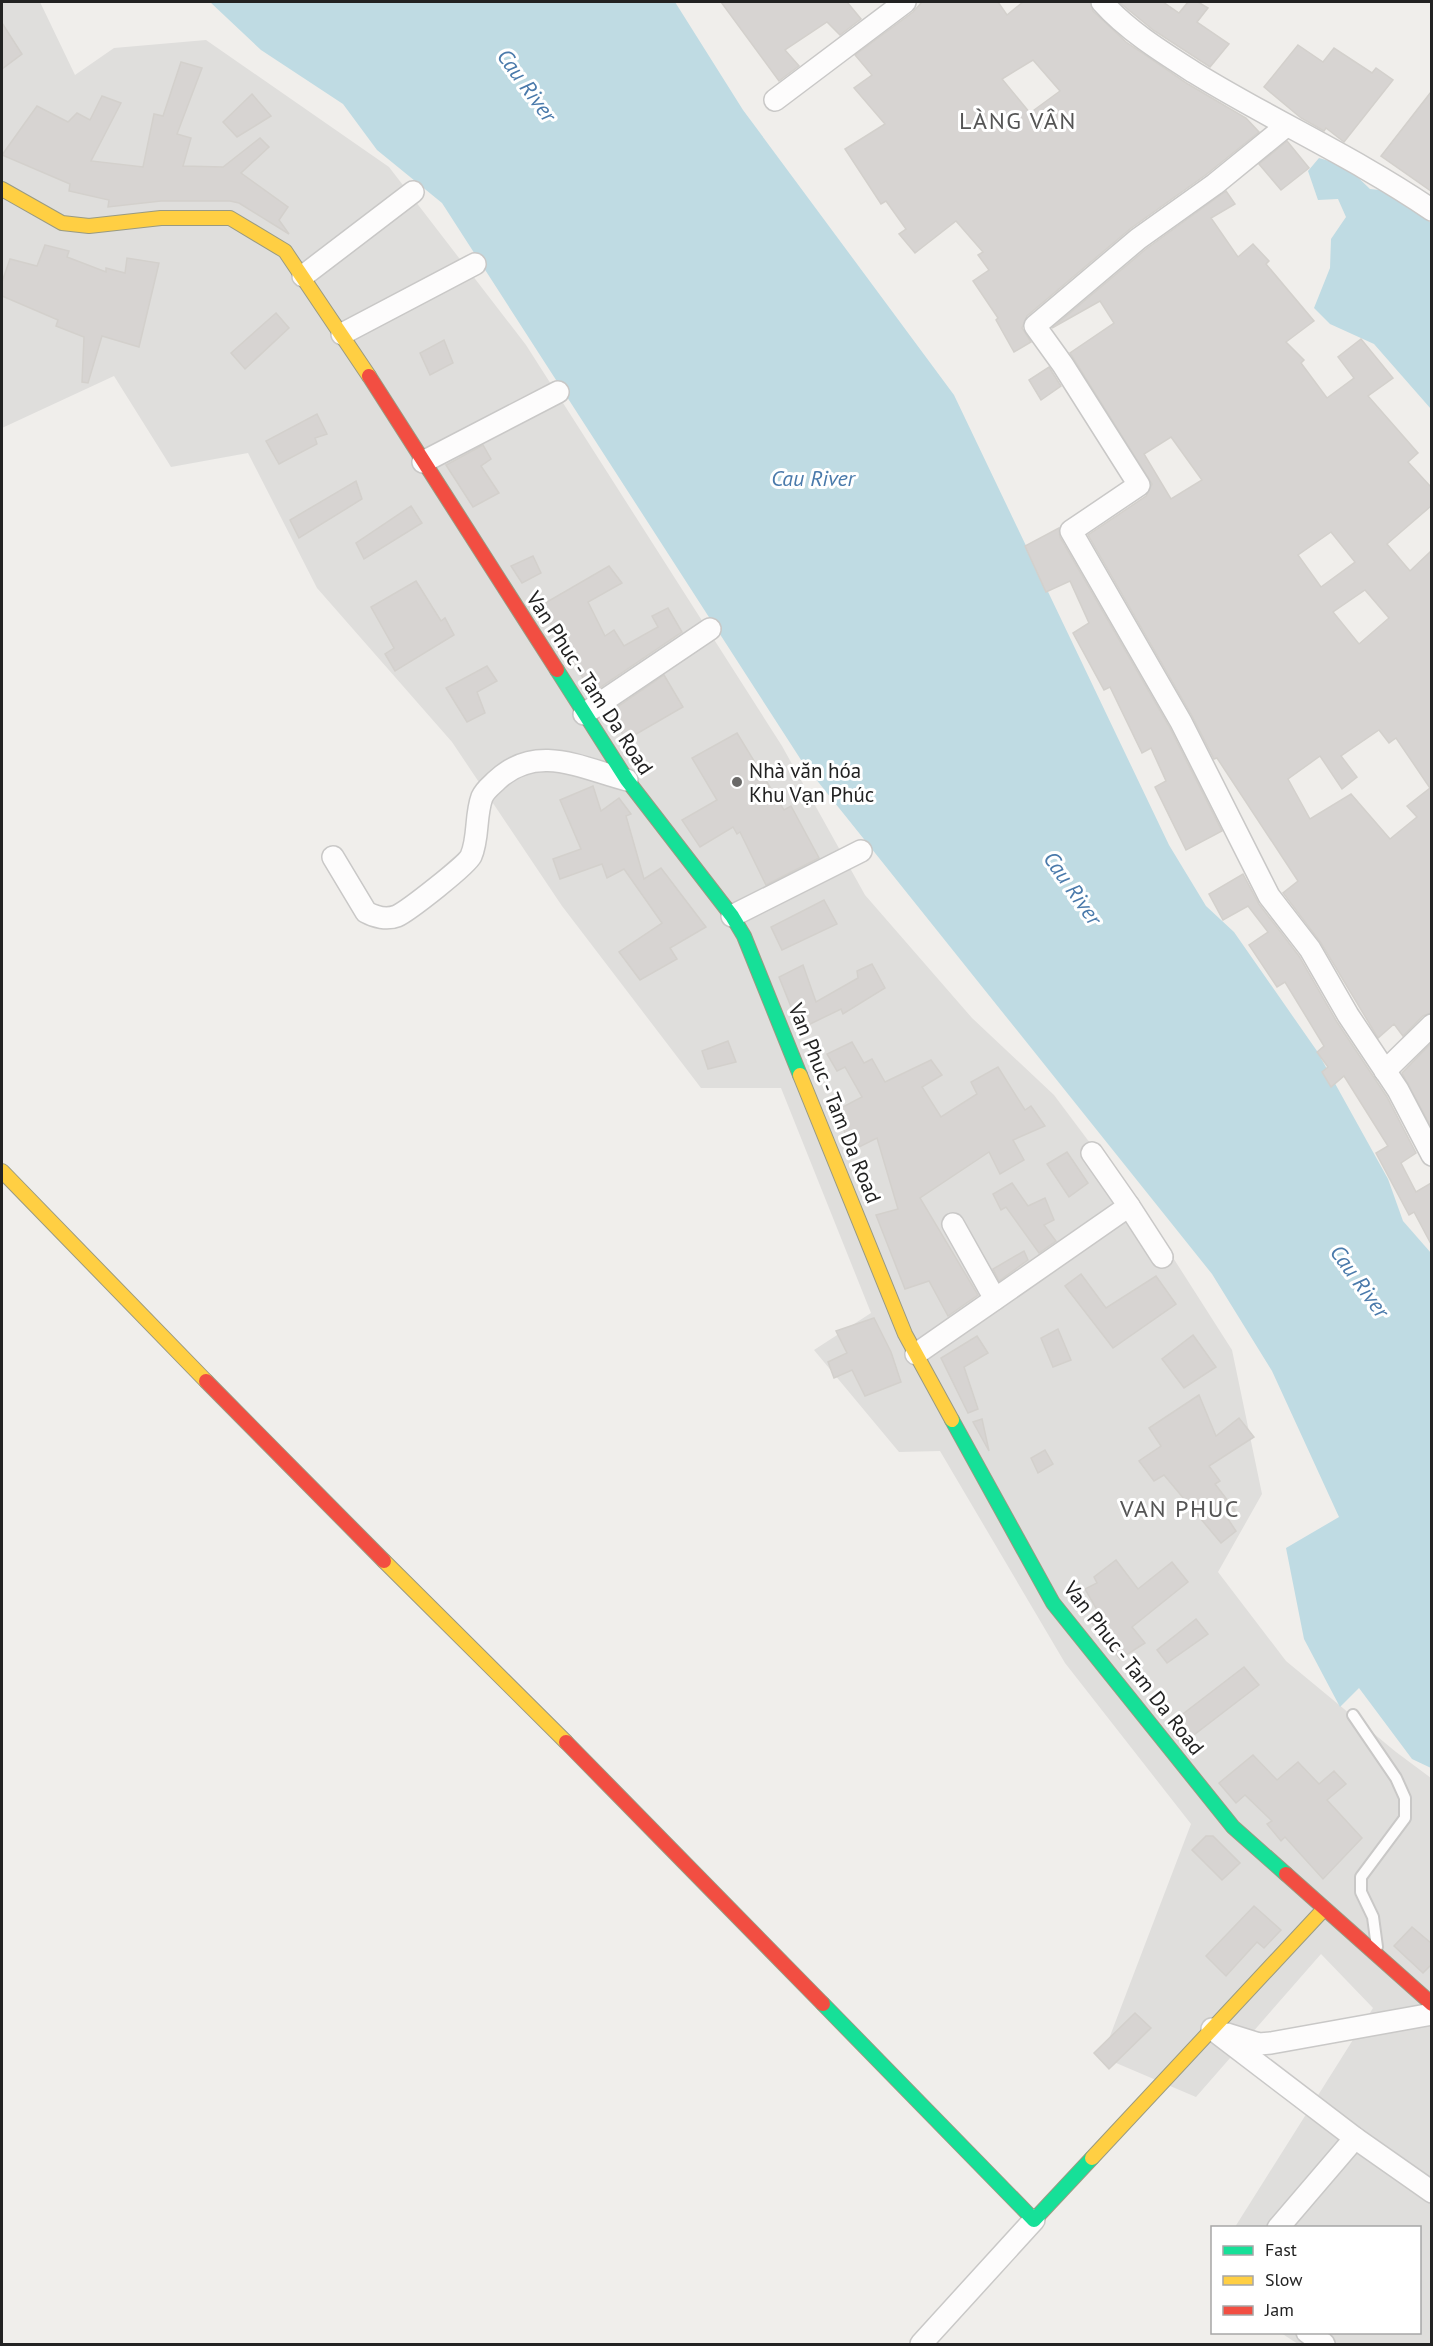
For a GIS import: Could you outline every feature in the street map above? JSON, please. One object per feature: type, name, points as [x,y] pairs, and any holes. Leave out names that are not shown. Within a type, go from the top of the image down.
[{"type":"main road","name":"Van Phuc - Tam Da Road","points":[[2,189],[62,223],[89,226],[161,218],[230,218],[285,251],[342,334],[627,780],[732,916],[744,936],[905,1334],[1053,1603],[1233,1827],[1431,2004]]},
{"type":"main road","points":[[2,1171],[315,1494],[466,1640],[1034,2220],[1324,1909]]},
{"type":"street","points":[[775,100],[905,2]]},
{"type":"street","points":[[1102,2],[1115,17],[1154,47],[1286,126],[1390,182],[1431,210]]},
{"type":"street","points":[[1286,126],[1215,184],[1138,239],[1035,326],[1063,365],[1139,485],[1071,531],[1175,712],[1269,896],[1310,949],[1385,1071],[1431,1155]]},
{"type":"street","points":[[303,276],[413,192]]},
{"type":"street","points":[[342,334],[476,264]]},
{"type":"street","points":[[423,462],[558,392]]},
{"type":"street","points":[[584,714],[710,629]]},
{"type":"street","points":[[333,857],[366,912],[374,917],[397,916],[463,868],[472,855],[478,809],[483,793],[504,774],[524,762],[548,759],[627,780]]},
{"type":"street","points":[[732,916],[861,851]]},
{"type":"street","points":[[1385,1071],[1431,1025]]},
{"type":"street","points":[[1092,1153],[1162,1257]]},
{"type":"street","points":[[916,1354],[1129,1206]]},
{"type":"street","points":[[954,1224],[995,1299]]},
{"type":"street","points":[[1390,2022],[1403,1999],[1398,1974]]},
{"type":"street","points":[[1212,2030],[1259,2044],[1431,2014]]},
{"type":"street","points":[[1212,2030],[1431,2192]]},
{"type":"street","points":[[1280,2226],[1355,2138]]},
{"type":"street","points":[[921,2344],[1034,2220]]},
{"type":"street","points":[[1310,2334],[1324,2344]]},
{"type":"lane","points":[[1353,1715],[1396,1778],[1405,1798],[1405,1818],[1360,1877],[1360,1892],[1373,1917],[1380,1959]]},
{"type":"shaded area","points":[[2,2],[40,2],[75,75],[114,48],[206,40],[389,167],[526,345],[782,746],[865,895],[972,1018],[1054,1095],[1156,1231],[1232,1350],[1262,1494],[1218,1572],[1286,1661],[1431,1778],[1431,2344],[1298,2344],[1283,2334],[1421,2334],[1421,2226],[1236,2226],[1373,2008],[1321,1954],[1196,2097],[1102,2057],[1191,1824],[1065,1663],[940,1451],[899,1452],[814,1350],[871,1313],[781,1088],[701,1088],[562,906],[452,742],[317,588],[248,453],[171,467],[114,376],[2,428]]},
{"type":"water","name":"Cau River","points":[[210,2],[675,2],[743,110],[954,395],[1169,845],[1206,906],[1234,932],[1317,1051],[1388,1179],[1403,1221],[1431,1253],[1431,1768],[1412,1759],[1359,1688],[1340,1707],[1304,1639],[1286,1548],[1339,1517],[1272,1371],[1212,1274],[803,763],[442,203],[377,150],[343,104],[261,50]]},
{"type":"water","points":[[1319,158],[1346,166],[1370,189],[1390,191],[1431,223],[1431,409],[1374,344],[1330,324],[1314,308],[1330,268],[1331,239],[1346,217],[1338,199],[1318,200],[1308,171]]},
{"type":"building","points":[[721,2],[847,2],[861,19],[840,35],[827,22],[785,50],[799,66],[779,81]]},
{"type":"building","points":[[922,2],[998,2],[1007,15],[1023,2],[1090,2],[1093,11],[1126,42],[1188,84],[1246,118],[1259,132],[1207,174],[1130,229],[1027,316],[1022,328],[1031,342],[1014,352],[996,320],[998,318],[973,281],[989,270],[978,255],[983,252],[956,221],[915,253],[899,234],[906,229],[886,201],[881,204],[845,149],[885,124],[854,88],[872,75],[855,55],[913,12]],"holes":[[[1033,60],[1060,91],[1030,113],[1002,79]]]},
{"type":"building","points":[[1119,2],[1163,2],[1179,13],[1188,2],[1198,2],[1208,8],[1197,22],[1229,44],[1210,67],[1153,30]]},
{"type":"building","points":[[2,23],[22,54],[2,69]]},
{"type":"building","points":[[1298,45],[1323,62],[1334,48],[1372,73],[1376,68],[1393,80],[1344,142],[1326,128],[1324,131],[1301,118],[1264,87]]},
{"type":"building","points":[[181,62],[202,68],[177,134],[191,138],[183,166],[223,167],[260,138],[269,147],[241,173],[288,207],[279,220],[289,234],[239,203],[230,201],[161,201],[108,207],[109,200],[69,191],[70,184],[2,155],[37,106],[68,122],[77,113],[90,120],[102,96],[121,103],[91,161],[143,167],[154,114],[163,116]]},
{"type":"building","points":[[1431,92],[1431,191],[1381,156]]},
{"type":"building","points":[[252,94],[271,116],[237,137],[223,122]]},
{"type":"building","points":[[1287,141],[1309,168],[1281,190],[1259,164]]},
{"type":"building","points":[[1226,191],[1235,204],[1211,218],[1238,257],[1253,244],[1269,261],[1266,264],[1314,321],[1286,342],[1304,360],[1301,363],[1327,398],[1354,378],[1338,357],[1361,339],[1393,378],[1368,396],[1418,453],[1408,462],[1431,487],[1431,506],[1387,544],[1410,571],[1431,551],[1431,1013],[1423,1016],[1403,1036],[1394,1024],[1378,1038],[1321,943],[1283,893],[1298,881],[1217,758],[1214,759],[1192,716],[1088,535],[1146,496],[1152,484],[1070,353],[1114,323],[1100,301],[1052,328],[1146,249]],"holes":[[[1171,437],[1202,480],[1171,499],[1144,454]],[[1331,532],[1355,562],[1321,587],[1298,555]],[[1365,590],[1389,618],[1359,644],[1333,612]],[[1379,730],[1389,743],[1396,738],[1430,788],[1407,806],[1417,817],[1390,839],[1351,794],[1310,819],[1288,779],[1320,756],[1342,789],[1357,777],[1341,756]]]},
{"type":"building","points":[[45,245],[69,251],[67,257],[106,272],[106,268],[125,273],[127,258],[159,263],[139,347],[102,336],[88,383],[82,382],[84,337],[56,326],[58,320],[2,296],[2,282],[10,259],[37,266]]},
{"type":"building","points":[[276,313],[289,328],[245,369],[231,353]]},
{"type":"building","points":[[444,340],[453,363],[430,375],[420,353]]},
{"type":"building","points":[[1049,367],[1061,386],[1041,400],[1029,380]]},
{"type":"building","points":[[317,414],[327,434],[315,438],[317,444],[279,464],[266,441]]},
{"type":"building","points":[[483,445],[491,459],[481,466],[499,493],[473,507],[446,465]]},
{"type":"building","points":[[356,481],[362,499],[299,538],[290,520]]},
{"type":"building","points":[[411,506],[422,523],[364,559],[356,543]]},
{"type":"building","points":[[1059,528],[1060,537],[1170,728],[1222,831],[1186,850],[1155,787],[1166,781],[1151,748],[1142,753],[1110,687],[1104,690],[1073,633],[1089,623],[1070,581],[1046,592],[1025,546]]},
{"type":"building","points":[[533,556],[541,573],[522,583],[511,566]]},
{"type":"building","points":[[609,566],[622,583],[588,602],[605,636],[614,630],[624,646],[658,627],[652,616],[668,608],[682,632],[592,693],[540,606]]},
{"type":"building","points":[[416,581],[441,621],[445,618],[454,635],[395,671],[385,654],[394,648],[371,607]]},
{"type":"building","points":[[487,666],[497,681],[477,692],[485,713],[467,722],[446,688]]},
{"type":"building","points":[[664,675],[683,707],[626,740],[610,712]]},
{"type":"building","points":[[737,733],[784,810],[791,806],[819,858],[766,885],[740,832],[737,834],[733,827],[700,847],[682,820],[717,800],[692,758]]},
{"type":"building","points":[[593,786],[601,811],[619,798],[631,814],[626,816],[644,879],[661,868],[706,927],[670,948],[677,959],[640,980],[619,952],[662,923],[624,869],[607,878],[602,864],[560,879],[553,859],[581,849],[560,800]]},
{"type":"building","points":[[1243,874],[1259,904],[1299,956],[1337,1022],[1387,1097],[1416,1153],[1401,1163],[1416,1192],[1431,1183],[1431,1244],[1414,1212],[1409,1215],[1376,1153],[1388,1146],[1344,1076],[1331,1087],[1322,1072],[1328,1067],[1317,1052],[1324,1046],[1285,982],[1277,987],[1249,945],[1268,932],[1248,906],[1223,920],[1209,894]]},
{"type":"building","points":[[824,900],[837,924],[782,950],[771,927]]},
{"type":"building","points":[[872,964],[885,988],[843,1014],[841,1009],[800,1029],[779,977],[803,965],[816,1002],[858,978],[857,971]]},
{"type":"building","points":[[728,1041],[736,1062],[708,1069],[702,1051]]},
{"type":"building","points":[[852,1042],[864,1063],[872,1059],[885,1082],[931,1060],[942,1075],[922,1087],[941,1117],[977,1094],[971,1082],[998,1067],[1025,1110],[1031,1106],[1045,1126],[1013,1140],[1024,1160],[1000,1174],[989,1152],[920,1198],[978,1295],[948,1316],[929,1281],[905,1289],[876,1215],[898,1209],[877,1138],[853,1150],[835,1111],[862,1097],[845,1067],[837,1071],[827,1054]]},
{"type":"building","points":[[1431,1043],[1431,1127],[1402,1073]]},
{"type":"building","points":[[1067,1152],[1088,1183],[1069,1197],[1047,1164]]},
{"type":"building","points":[[1012,1183],[1028,1206],[1045,1198],[1054,1220],[1044,1225],[1056,1241],[1039,1253],[1006,1207],[1001,1210],[993,1194]]},
{"type":"building","points":[[1024,1251],[1028,1260],[999,1281],[993,1269]]},
{"type":"building","points":[[1081,1274],[1106,1308],[1156,1276],[1176,1304],[1113,1348],[1065,1286]]},
{"type":"building","points":[[874,1318],[891,1352],[901,1382],[865,1396],[852,1370],[834,1378],[828,1362],[847,1353],[836,1331]]},
{"type":"building","points":[[1058,1329],[1071,1360],[1053,1367],[1041,1338]]},
{"type":"building","points":[[1193,1335],[1216,1367],[1184,1388],[1162,1359]]},
{"type":"building","points":[[977,1336],[988,1353],[964,1367],[978,1409],[968,1413],[941,1358]]},
{"type":"building","points":[[1199,1395],[1216,1436],[1239,1418],[1254,1437],[1209,1466],[1220,1481],[1215,1484],[1235,1510],[1228,1519],[1236,1531],[1221,1543],[1164,1475],[1154,1481],[1139,1461],[1161,1446],[1149,1428]]},
{"type":"building","points":[[982,1419],[989,1451],[973,1422]]},
{"type":"building","points":[[1045,1450],[1053,1464],[1038,1473],[1031,1458]]},
{"type":"building","points":[[1116,1560],[1138,1589],[1172,1562],[1188,1582],[1132,1627],[1145,1643],[1120,1659],[1087,1617],[1097,1610],[1085,1589],[1097,1583],[1094,1577]]},
{"type":"building","points":[[1196,1619],[1208,1634],[1167,1663],[1157,1650]]},
{"type":"building","points":[[1244,1667],[1259,1685],[1186,1741],[1171,1723]]},
{"type":"building","points":[[1253,1755],[1277,1780],[1298,1762],[1319,1784],[1334,1771],[1346,1784],[1327,1800],[1362,1838],[1323,1879],[1285,1837],[1281,1841],[1267,1824],[1272,1821],[1245,1795],[1236,1803],[1219,1783]]},
{"type":"building","points":[[1206,1836],[1213,1836],[1240,1863],[1222,1880],[1192,1850]]},
{"type":"building","points":[[1254,1906],[1281,1930],[1264,1948],[1257,1942],[1226,1976],[1206,1956]]},
{"type":"building","points":[[1412,1927],[1431,1943],[1431,1965],[1423,1973],[1394,1946]]},
{"type":"building","points":[[1135,2013],[1151,2028],[1109,2069],[1094,2053]]},
{"type":"traffic: fast","points":[[557,670],[627,780],[732,916],[744,936],[800,1075]]},
{"type":"traffic: fast","points":[[952,1420],[1053,1603],[1233,1827],[1286,1874]]},
{"type":"traffic: fast","points":[[823,2004],[1034,2220],[1092,2158]]},
{"type":"traffic: slow","points":[[2,189],[62,223],[89,226],[161,218],[230,218],[285,251],[369,376]]},
{"type":"traffic: slow","points":[[800,1075],[905,1334],[952,1420]]},
{"type":"traffic: slow","points":[[2,1171],[206,1381]]},
{"type":"traffic: slow","points":[[384,1561],[566,1742]]},
{"type":"traffic: slow","points":[[1092,2158],[1324,1909]]},
{"type":"traffic: jam","points":[[369,376],[557,670]]},
{"type":"traffic: jam","points":[[206,1381],[384,1561]]},
{"type":"traffic: jam","points":[[566,1742],[823,2004]]},
{"type":"traffic: jam","points":[[1286,1874],[1432,2004]]},
{"type":"place","name":"Nhà văn hóa Khu Vạn Phúc","points":[[737,782]]},
{"type":"district","name":"LÀNG VÂN","points":[[1018,120]]},
{"type":"district","name":"VAN PHUC","points":[[1180,1508]]}]
